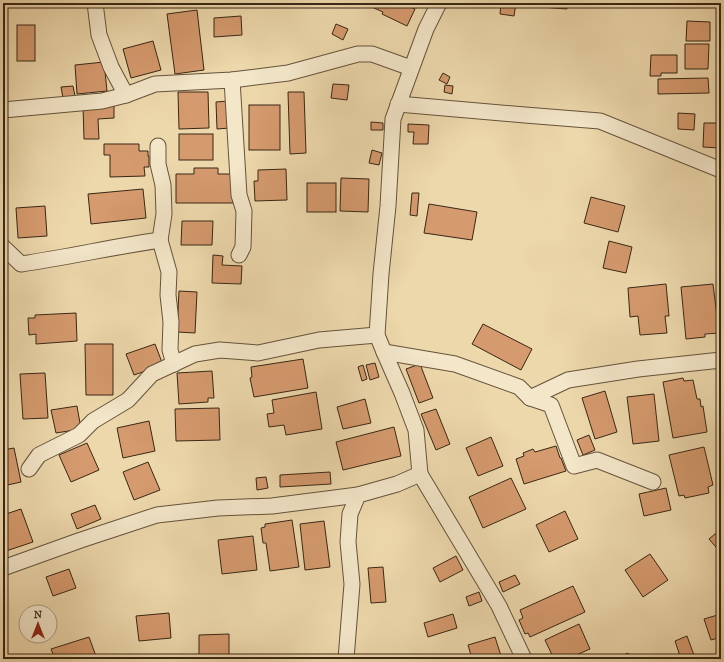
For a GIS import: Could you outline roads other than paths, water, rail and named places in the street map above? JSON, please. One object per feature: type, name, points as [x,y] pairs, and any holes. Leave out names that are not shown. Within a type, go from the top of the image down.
[{"type":"street","points":[[95,3],[99,35],[111,67],[126,95]]},
{"type":"street","points":[[439,3],[426,29],[393,119],[388,206],[381,274],[378,336],[416,430],[420,474],[499,606],[524,659]]},
{"type":"street","points":[[3,110],[102,101],[126,95],[155,84],[232,80],[288,73],[358,54],[372,54],[411,68]]},
{"type":"street","points":[[232,80],[239,195],[244,211],[243,247],[239,255]]},
{"type":"street","points":[[398,104],[600,121],[721,170]]},
{"type":"street","points":[[158,146],[158,164],[163,185],[164,214],[160,240],[168,272],[168,296],[172,322],[170,350],[174,364]]},
{"type":"street","points":[[3,247],[22,264],[123,245],[160,240]]},
{"type":"street","points":[[29,469],[39,455],[79,435],[93,422],[128,400],[152,374],[195,354],[220,350],[258,353],[319,340],[378,336]]},
{"type":"street","points":[[384,352],[455,364],[519,388],[530,398],[551,405],[574,466],[596,460],[653,482]]},
{"type":"street","points":[[530,398],[568,380],[638,369],[721,360]]},
{"type":"street","points":[[3,568],[157,515],[218,508],[272,506],[358,495],[397,484],[420,474]]},
{"type":"street","points":[[346,659],[352,584],[348,542],[350,514],[358,495]]}]
